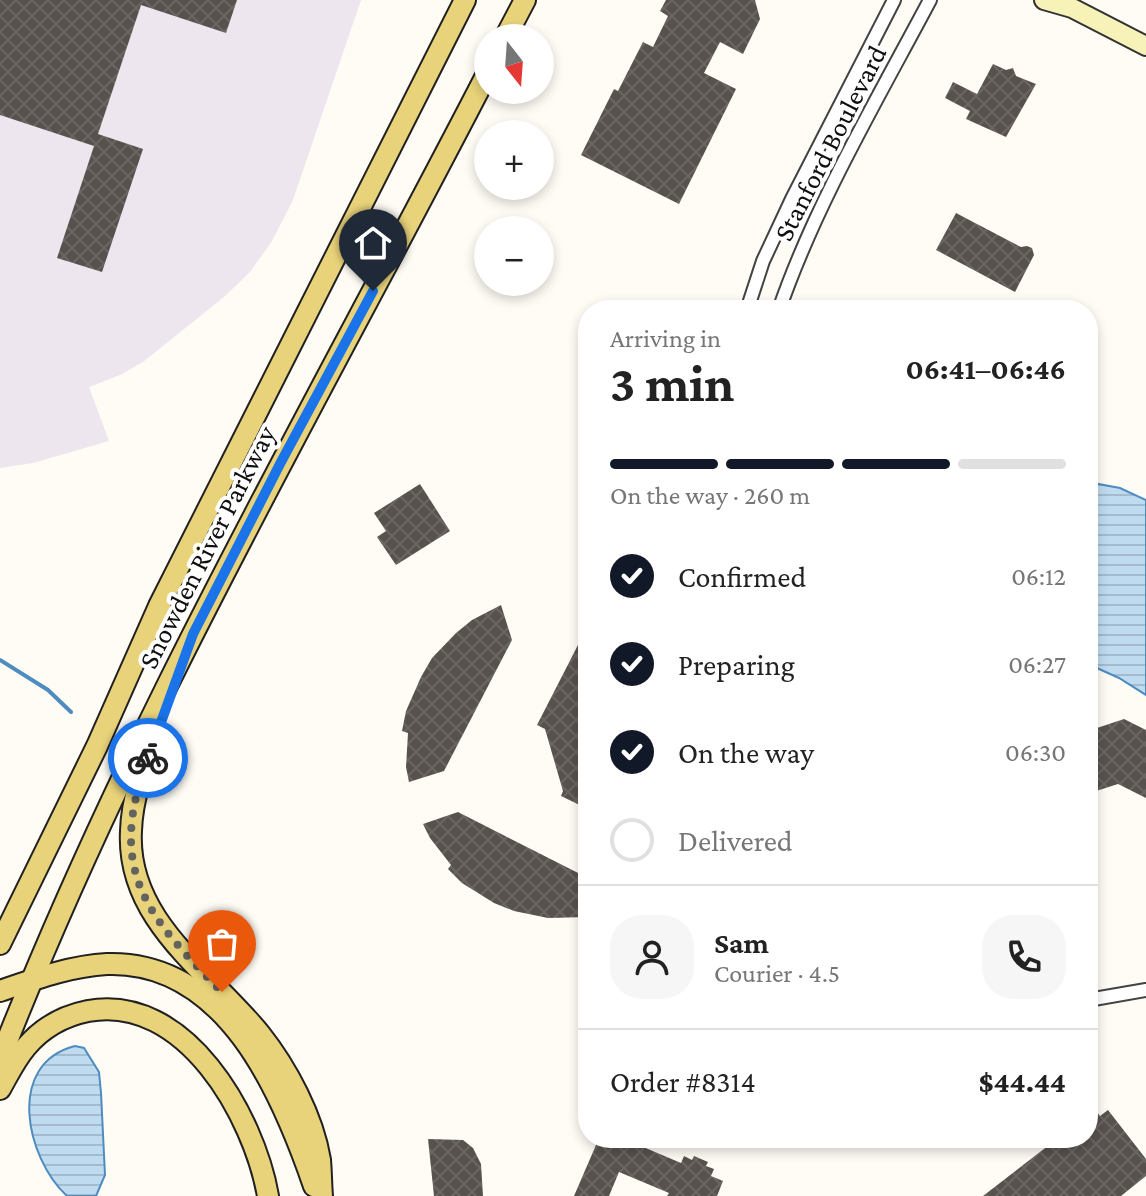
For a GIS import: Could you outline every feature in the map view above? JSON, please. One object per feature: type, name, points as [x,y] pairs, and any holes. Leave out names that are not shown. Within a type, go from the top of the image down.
[{"type":"main road","name":"Snowden River Parkway","points":[[0,944],[97,746],[159,606],[465,0]]},
{"type":"main road","points":[[512,24],[525,0]]},
{"type":"main road","name":"Snowden River Parkway","points":[[0,1059],[30,981],[117,789],[193,634],[474,98]]},
{"type":"main road","points":[[0,912],[85,739],[159,606]]},
{"type":"main road","points":[[193,634],[143,769],[130,833],[133,859],[139,883],[160,926],[245,1016],[280,1065],[311,1129],[320,1159],[320,1196]]},
{"type":"main road","points":[[0,991],[80,967],[110,964],[163,974],[184,985],[234,1027],[267,1072],[320,1196]]},
{"type":"main road","points":[[0,1089],[24,1049],[51,1025],[64,1018],[99,1009],[136,1013],[155,1020],[191,1046],[227,1093],[255,1146],[268,1196]]},
{"type":"street","name":"Stanford Boulevard","points":[[750,300],[763,261],[786,211],[894,0]]},
{"type":"street","name":"Stanford Boulevard","points":[[783,300],[820,213],[930,0]]},
{"type":"street","points":[[1044,0],[1069,4],[1146,46]]},
{"type":"street","points":[[1098,998],[1146,990]]},
{"type":"shaded area","points":[[0,0],[361,0],[293,200],[272,241],[250,272],[143,362],[89,387],[109,441],[33,463],[0,468]]},
{"type":"water","points":[[1098,484],[1120,488],[1146,500],[1146,695],[1098,669]]},
{"type":"water","points":[[75,1046],[84,1048],[99,1072],[105,1175],[96,1196],[67,1196],[53,1179],[41,1159],[29,1114],[31,1091],[38,1072],[53,1056]]},
{"type":"building","points":[[0,0],[237,0],[226,33],[141,5],[98,134],[143,149],[102,272],[57,258],[94,146],[0,115]]},
{"type":"building","points":[[666,0],[755,0],[760,19],[743,54],[720,42],[704,73],[736,89],[679,204],[581,155],[614,89],[618,91],[643,42],[653,47],[668,16],[660,11]]},
{"type":"building","points":[[993,64],[1006,70],[1013,68],[1016,76],[1036,84],[1006,137],[966,119],[970,111],[945,98],[953,82],[977,94]]},
{"type":"building","points":[[956,213],[1021,247],[1032,248],[1034,255],[1015,292],[936,250]]},
{"type":"building","points":[[420,484],[450,531],[396,565],[377,537],[386,531],[374,513]]},
{"type":"building","points":[[501,605],[512,640],[444,771],[409,782],[406,767],[408,733],[402,731],[406,711],[421,677],[432,658],[456,633],[472,620]]},
{"type":"building","points":[[578,645],[578,804],[561,796],[563,791],[545,729],[537,725]]},
{"type":"building","points":[[1124,719],[1146,730],[1146,798],[1118,784],[1098,790],[1098,728]]},
{"type":"building","points":[[458,812],[578,873],[578,917],[548,918],[494,903],[462,883],[448,869],[451,865],[423,824]]},
{"type":"building","points":[[1108,1110],[1146,1159],[1146,1176],[1121,1196],[983,1196],[1045,1148],[1098,1148],[1098,1113],[1100,1116]]},
{"type":"building","points":[[428,1139],[463,1140],[473,1148],[481,1164],[483,1196],[434,1196]]},
{"type":"building","points":[[595,1148],[646,1148],[681,1163],[684,1156],[692,1160],[694,1156],[708,1162],[706,1166],[714,1169],[711,1176],[723,1181],[717,1196],[667,1196],[669,1193],[619,1172],[609,1196],[574,1196]]},
{"type":"waterway","points":[[0,660],[48,690],[71,712]]},
{"type":"way so far","points":[[148,758],[133,807],[130,833],[139,883],[147,905],[160,926],[222,992]]},
{"type":"route","points":[[148,758],[193,634],[373,291]]}]
